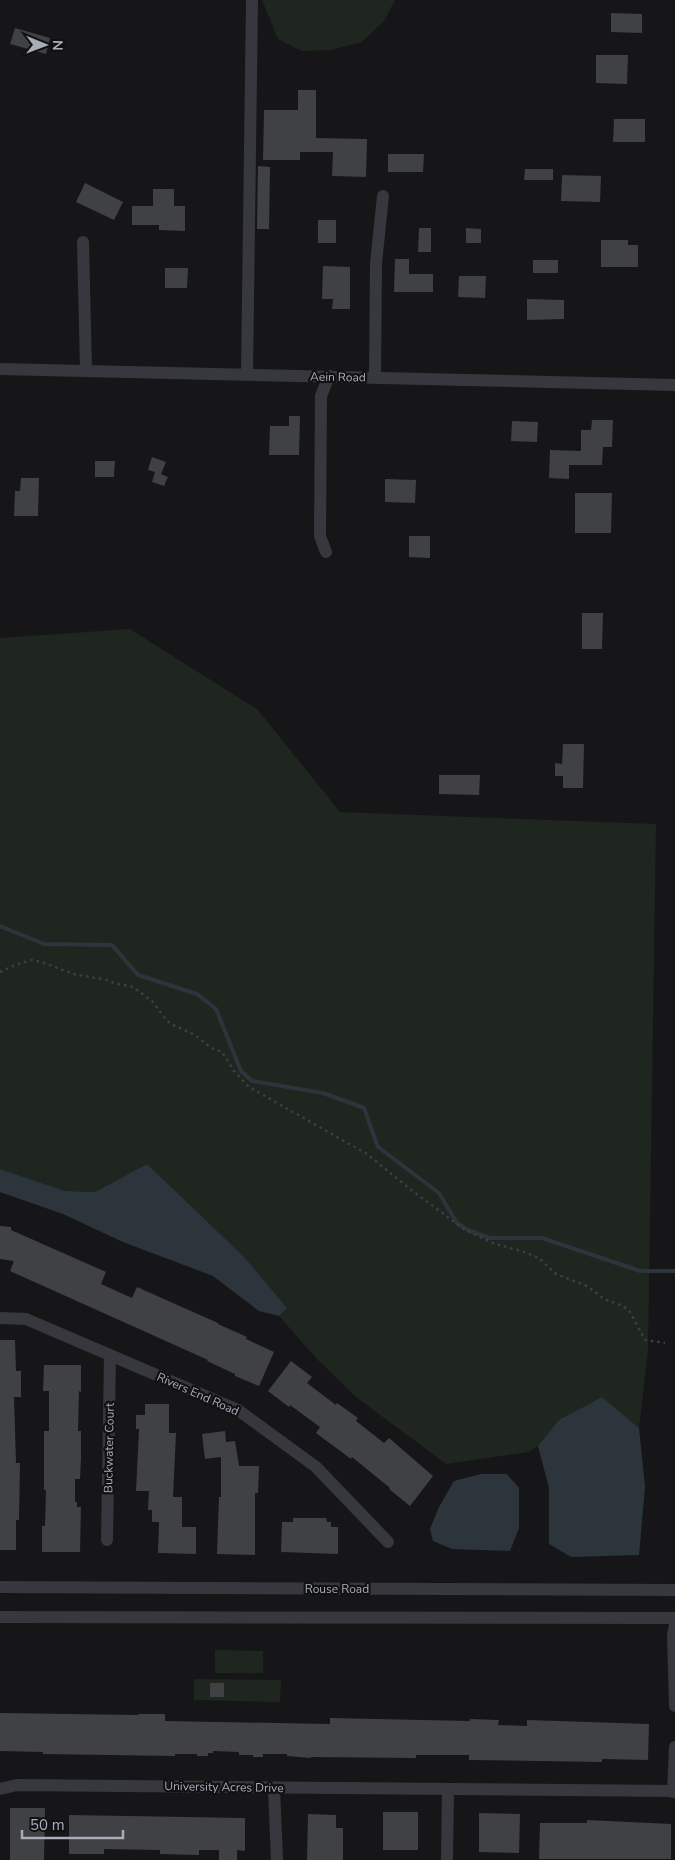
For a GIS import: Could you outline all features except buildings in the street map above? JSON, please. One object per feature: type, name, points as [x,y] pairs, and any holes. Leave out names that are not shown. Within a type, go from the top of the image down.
[{"type":"street","points":[[247,374],[252,0]]},
{"type":"street","points":[[376,377],[376,263],[383,196]]},
{"type":"street","points":[[83,242],[86,370]]},
{"type":"street","name":"Aein Road","points":[[0,369],[675,385]]},
{"type":"street","points":[[326,552],[320,536],[321,396],[330,376]]},
{"type":"street","name":"Rivers End Road","points":[[0,1318],[26,1319],[238,1410],[316,1467],[388,1542]]},
{"type":"street","name":"Buckwater Court","points":[[107,1540],[110,1355]]},
{"type":"street","name":"Rouse Road","points":[[0,1588],[675,1590]]},
{"type":"street","points":[[0,1617],[675,1618]]},
{"type":"street","points":[[675,1625],[673,1635],[675,1706]]},
{"type":"street","points":[[674,1792],[675,1748]]},
{"type":"street","name":"University Acres Drive","points":[[0,1789],[17,1785],[674,1792]]},
{"type":"street","points":[[274,1788],[277,1860]]},
{"type":"street","points":[[447,1860],[448,1789]]},
{"type":"path","points":[[0,972],[32,960],[74,974],[133,987],[152,1001],[167,1021],[194,1035],[211,1048],[222,1052],[243,1081],[255,1091],[367,1154],[410,1190],[465,1230],[493,1243],[538,1258],[556,1274],[587,1286],[604,1299],[623,1306],[630,1312],[645,1340],[665,1343]]},
{"type":"shaded area","points":[[262,0],[395,0],[384,21],[362,42],[331,50],[302,51],[278,39]]},
{"type":"shaded area","points":[[130,629],[258,710],[340,812],[656,824],[648,1351],[639,1428],[602,1397],[560,1420],[538,1446],[528,1452],[446,1464],[356,1397],[317,1359],[279,1316],[287,1307],[147,1164],[95,1192],[65,1191],[0,1169],[0,638]]},
{"type":"shaded area","points":[[147,1164],[244,1257],[287,1308],[279,1316],[259,1311],[213,1276],[123,1242],[63,1214],[0,1192],[0,1169],[65,1191],[95,1192]]},
{"type":"shaded area","points":[[602,1397],[639,1428],[645,1487],[639,1555],[571,1557],[549,1544],[549,1488],[538,1446],[559,1420]]},
{"type":"shaded area","points":[[481,1474],[507,1474],[519,1488],[519,1528],[510,1551],[452,1549],[433,1541],[430,1529],[439,1507],[454,1481]]},
{"type":"shaded area","points":[[215,1650],[263,1651],[263,1673],[215,1673]]},
{"type":"shaded area","points":[[194,1679],[281,1680],[280,1702],[194,1700]]},
{"type":"waterway","points":[[0,926],[44,944],[112,945],[138,975],[197,994],[216,1009],[241,1071],[252,1081],[323,1093],[364,1108],[378,1147],[439,1193],[457,1223],[468,1230],[490,1238],[542,1238],[640,1271],[675,1271]]}]
